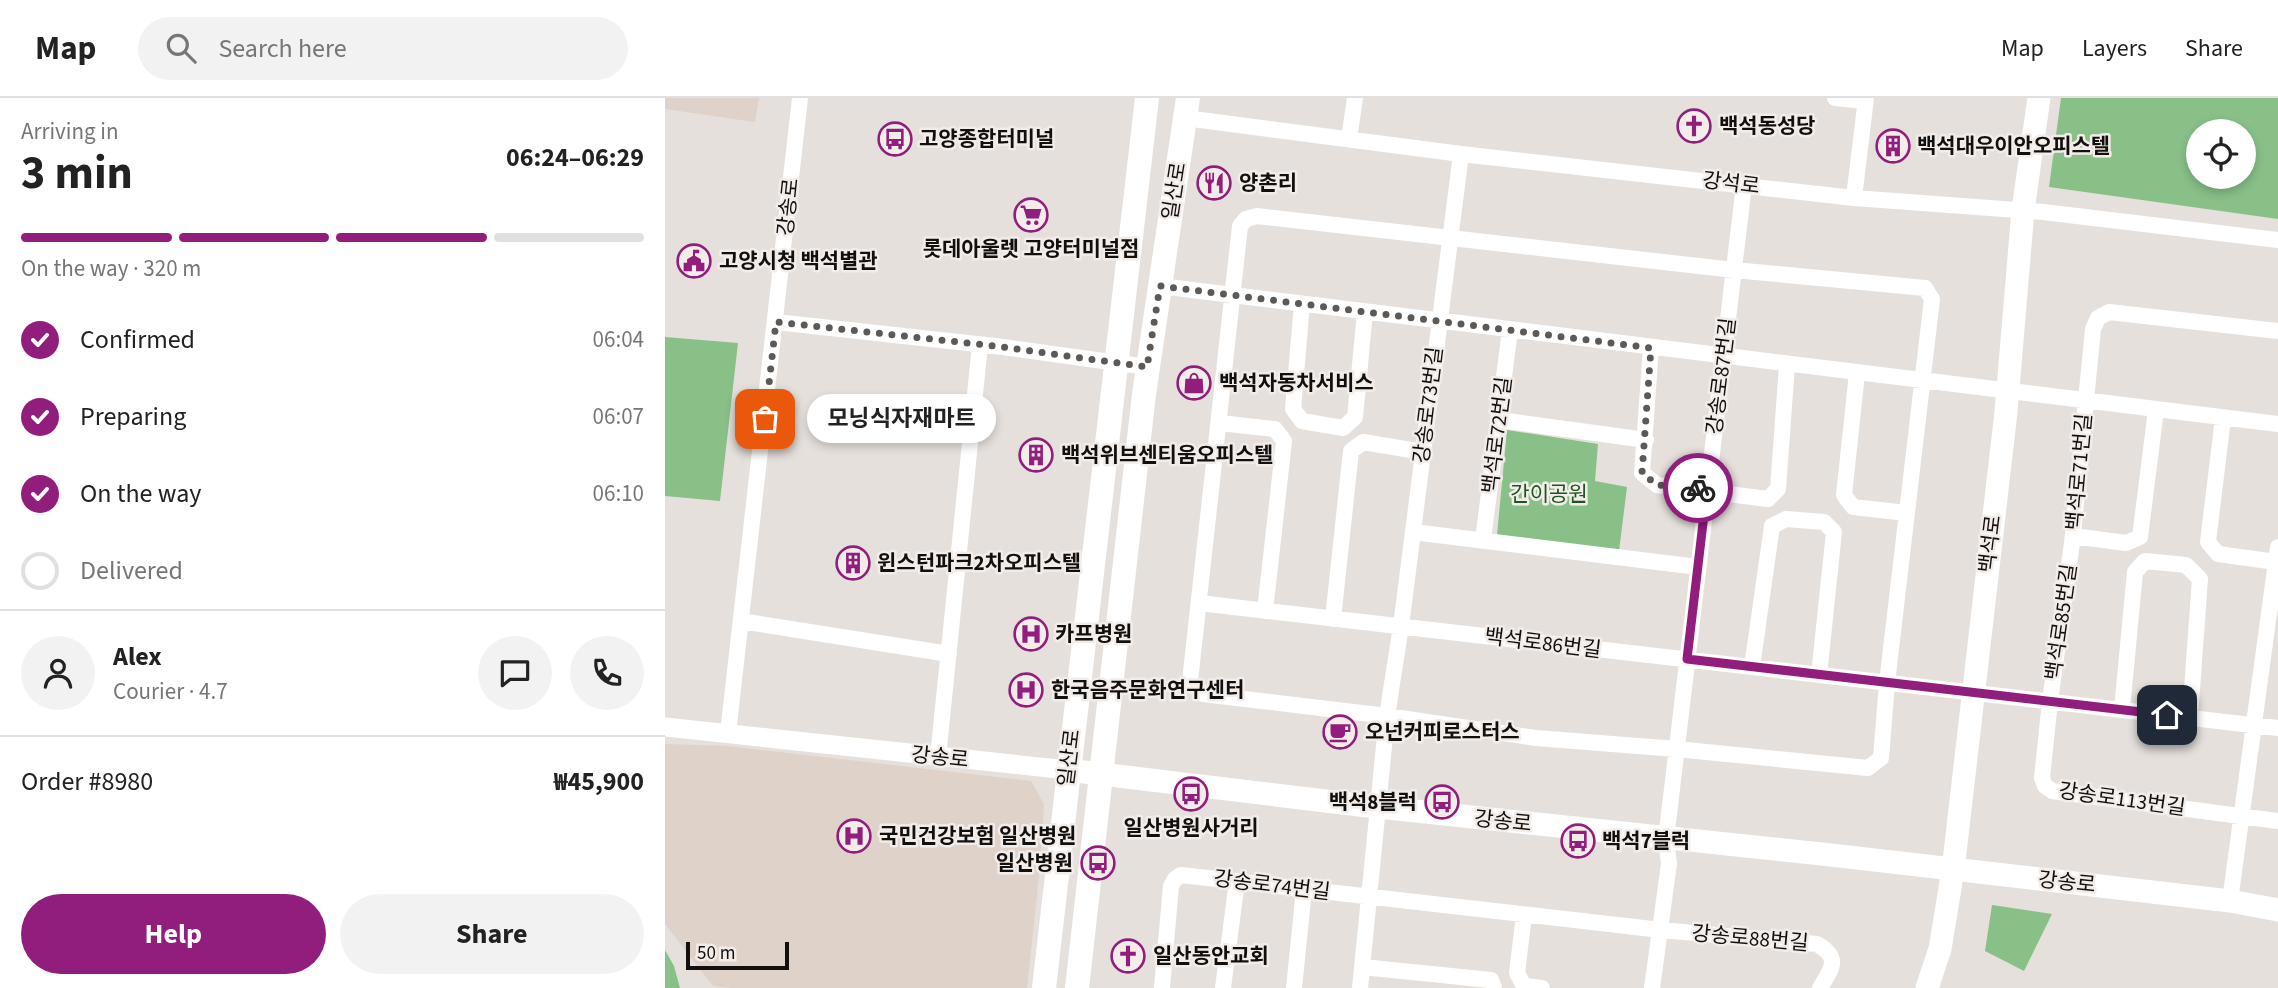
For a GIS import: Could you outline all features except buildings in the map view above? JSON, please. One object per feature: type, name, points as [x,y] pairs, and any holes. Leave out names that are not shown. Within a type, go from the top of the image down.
[{"type":"main road","name":"일산로","points":[[1044,988],[1147,98]]},
{"type":"main road","name":"백석로","points":[[1927,988],[1940,949],[1953,870],[2008,392],[2023,210],[2039,98]]},
{"type":"main road","name":"일산로","points":[[1077,988],[1147,367],[1186,108]]},
{"type":"main road","name":"강송로","points":[[1068,770],[2230,901],[2278,910]]},
{"type":"street","name":"강송로","points":[[728,733],[800,98]]},
{"type":"street","points":[[1349,139],[1355,98]]},
{"type":"street","points":[[1835,98],[1865,100],[1854,198]]},
{"type":"street","name":"강석로","points":[[1186,108],[1349,139],[1461,154],[1854,198],[2023,210],[2278,240]]},
{"type":"street","name":"강송로73번길","points":[[1379,807],[1388,716],[1461,154]]},
{"type":"street","name":"강송로87번길","points":[[1665,839],[1744,185]]},
{"type":"street","points":[[1257,216],[1450,237],[1734,270],[1925,288],[1930,293],[1932,299],[1887,682],[1881,758],[1868,768],[1536,738],[1388,716],[1203,694],[1190,681],[1240,226],[1246,219],[1257,216]]},
{"type":"street","points":[[1160,286],[2008,392]]},
{"type":"street","points":[[1302,304],[1293,409],[1302,421],[1343,428],[1355,417],[1365,312]]},
{"type":"street","points":[[2085,401],[2092,329],[2098,318],[2109,312],[2278,331]]},
{"type":"street","points":[[776,322],[1147,367]]},
{"type":"street","name":"백석로72번길","points":[[1483,540],[1510,330]]},
{"type":"street","points":[[938,757],[980,345]]},
{"type":"street","points":[[1651,348],[1642,473],[1657,485],[1707,489],[1768,499],[1778,489],[1787,365]]},
{"type":"street","points":[[1857,373],[1844,495],[1853,508],[1906,514]]},
{"type":"street","name":"백석로71번길","points":[[2008,392],[2278,424]]},
{"type":"street","name":"백석로71번길","points":[[2072,539],[2085,401]]},
{"type":"street","points":[[2072,539],[2126,543],[2140,537],[2156,410]]},
{"type":"street","points":[[1220,418],[1275,429],[1284,441],[1265,611]]},
{"type":"street","points":[[2223,418],[2208,542],[2218,554],[2277,554],[2274,611],[2230,901]]},
{"type":"street","points":[[1499,420],[1646,440]]},
{"type":"street","points":[[1333,619],[1351,451],[1363,442],[1423,452]]},
{"type":"street","points":[[1752,667],[1772,526],[1786,519],[1824,522],[1834,532],[1819,675]]},
{"type":"street","points":[[1413,532],[1698,567]]},
{"type":"street","name":"백석로85번길","points":[[2050,701],[2072,539]]},
{"type":"street","points":[[2122,709],[2135,572],[2145,561],[2186,565],[2200,579],[2190,717]]},
{"type":"street","name":"백석로86번길","points":[[1199,603],[1973,692]]},
{"type":"street","points":[[741,621],[949,654]]},
{"type":"street","name":"백석로85번길","points":[[1973,692],[2278,728]]},
{"type":"street","name":"강송로113번길","points":[[2050,701],[2042,778],[2045,786],[2052,791],[2278,821]]},
{"type":"street","name":"강송로","points":[[665,727],[1068,770]]},
{"type":"street","points":[[1360,988],[1379,807]]},
{"type":"street","name":"강송로88번길","points":[[1652,988],[1669,864],[1665,839]]},
{"type":"street","name":"강송로74번길","points":[[1162,988],[1171,886],[1181,874],[1520,914]]},
{"type":"street","points":[[1223,988],[1237,881]]},
{"type":"street","points":[[1294,988],[1304,890]]},
{"type":"street","points":[[1520,914],[1517,973],[1524,986],[1542,988]]},
{"type":"street","name":"강송로88번길","points":[[1520,914],[1817,944],[1826,949],[1833,958],[1833,966],[1820,988]]},
{"type":"street","points":[[1362,967],[1493,984]]},
{"type":"shaded area","points":[[665,98],[759,98],[755,122],[665,109]]},
{"type":"shaded area","name":"국민건강보험 일산병원","points":[[665,744],[727,746],[1031,781],[1044,804],[1027,988],[713,986],[665,924]]},
{"type":"green space","points":[[2061,98],[2278,98],[2278,219],[2049,187]]},
{"type":"green space","points":[[665,337],[738,343],[720,501],[665,496]]},
{"type":"green space","name":"간이공원","points":[[1507,430],[1598,444],[1595,481],[1627,487],[1619,551],[1497,535]]},
{"type":"green space","points":[[1992,905],[2052,914],[2024,971],[1985,951]]},
{"type":"green space","points":[[665,950],[674,966],[680,988],[665,988]]},
{"type":"way so far","points":[[765,419],[776,322],[995,346],[1147,367],[1160,286],[1651,348],[1642,473],[1657,485],[1698,488]]},
{"type":"place","name":"백석동성당","points":[[1694,126]]},
{"type":"place","name":"고양종합터미널","points":[[895,139]]},
{"type":"place","name":"백석대우이안오피스텔","points":[[1893,146]]},
{"type":"place","name":"양촌리","points":[[1214,183]]},
{"type":"place","name":"롯데아울렛 고양터미널점","points":[[1031,215]]},
{"type":"place","name":"고양시청 백석별관","points":[[694,261]]},
{"type":"place","name":"백석자동차서비스","points":[[1194,383]]},
{"type":"place","name":"모닝식자재마트","points":[[765,419]]},
{"type":"place","name":"백석위브센티움오피스텔","points":[[1036,455]]},
{"type":"place","name":"윈스턴파크2차오피스텔","points":[[853,563]]},
{"type":"place","name":"카프병원","points":[[1031,634]]},
{"type":"place","name":"한국음주문화연구센터","points":[[1026,690]]},
{"type":"place","name":"오넌커피로스터스","points":[[1340,732]]},
{"type":"place","name":"일산병원사거리","points":[[1191,794]]},
{"type":"place","name":"백석8블럭","points":[[1442,802]]},
{"type":"place","name":"국민건강보험 일산병원","points":[[854,836]]},
{"type":"place","name":"백석7블럭","points":[[1578,841]]},
{"type":"place","name":"일산병원","points":[[1098,863]]},
{"type":"place","name":"일산동안교회","points":[[1128,956]]},
{"type":"route","points":[[1698,488],[1707,489],[1687,659],[2167,715]]}]
